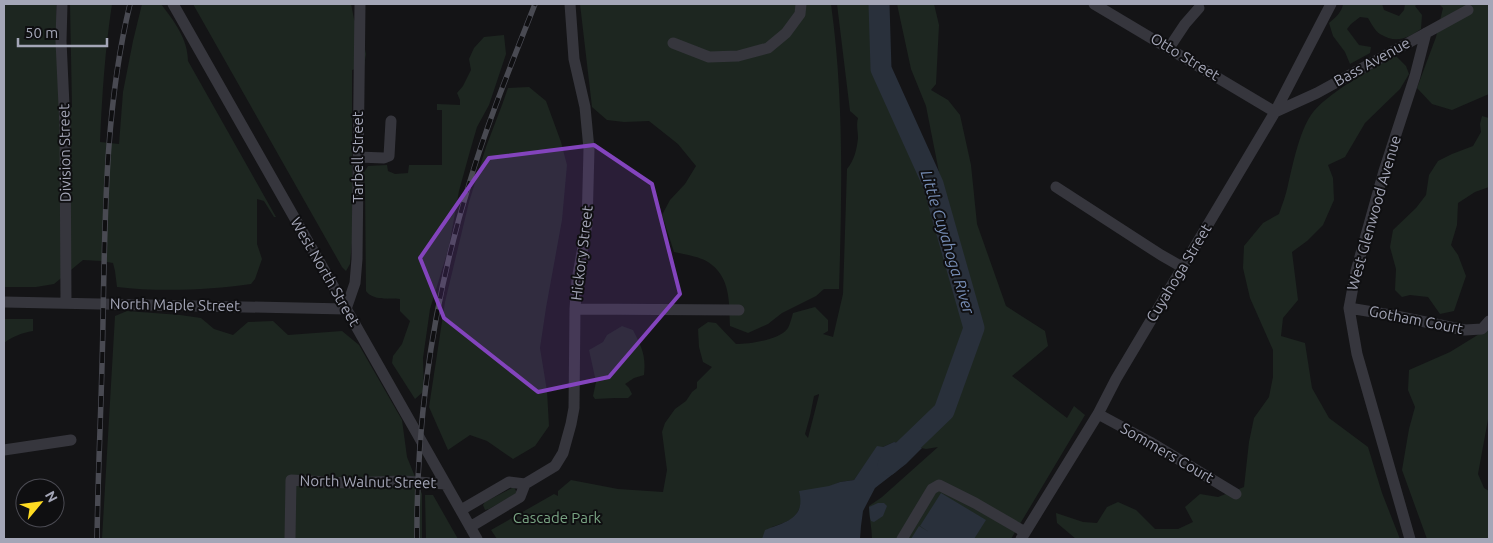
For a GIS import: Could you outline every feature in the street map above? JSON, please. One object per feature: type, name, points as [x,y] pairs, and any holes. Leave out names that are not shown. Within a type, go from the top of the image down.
[{"type":"street","name":"Division Street","points":[[62,4],[66,303]]},
{"type":"street","name":"West North Street","points":[[173,4],[477,539]]},
{"type":"street","name":"Tarbell Street","points":[[346,309],[355,283],[357,259],[360,4]]},
{"type":"street","name":"Hickory Street","points":[[470,527],[520,497],[525,484],[555,466],[562,455],[567,440],[574,408],[575,309],[577,280],[587,225],[589,149],[585,107],[574,59],[570,4]]},
{"type":"street","points":[[673,43],[709,57],[738,56],[768,48],[786,33],[800,14],[801,4]]},
{"type":"street","name":"Otto Street","points":[[1094,4],[1275,112]]},
{"type":"street","name":"Cuyahoga Street","points":[[1023,536],[1098,414],[1116,379],[1275,112],[1331,4]]},
{"type":"street","points":[[1170,48],[1185,24],[1199,8]]},
{"type":"street","name":"Bass Avenue","points":[[1275,112],[1316,93],[1468,10]]},
{"type":"street","name":"West Glenwood Avenue","points":[[1410,539],[1357,354],[1349,308],[1356,271],[1384,171],[1426,33]]},
{"type":"street","points":[[358,157],[384,158],[389,156],[391,121]]},
{"type":"street","points":[[1056,186],[1160,255],[1182,267]]},
{"type":"street","name":"North Maple Street","points":[[4,302],[346,309]]},
{"type":"street","name":"Gotham Court","points":[[1349,308],[1465,330],[1486,325]]},
{"type":"street","points":[[575,309],[739,310]]},
{"type":"street","name":"Sommers Court","points":[[1098,414],[1150,442],[1236,494]]},
{"type":"street","points":[[4,450],[71,440]]},
{"type":"street","name":"North Walnut Street","points":[[290,539],[290,480],[348,483],[404,481],[446,484]]},
{"type":"street","name":"Hickory Street","points":[[461,510],[510,482],[525,484]]},
{"type":"street","points":[[902,539],[932,489],[939,485],[975,503],[1023,536]]},
{"type":"highlighted area","points":[[594,145],[652,184],[680,294],[609,377],[538,392],[444,318],[420,258],[489,158]]},
{"type":"green space","points":[[4,4],[56,4],[60,110],[72,107],[70,4],[112,4],[107,38],[100,142],[119,144],[123,92],[142,4],[161,4],[183,38],[188,61],[276,217],[274,217],[264,201],[257,199],[257,244],[262,259],[255,279],[251,284],[184,290],[117,287],[113,263],[83,260],[54,284],[36,287],[4,287]]},
{"type":"green space","points":[[193,4],[351,4],[366,54],[364,67],[352,70],[352,243],[350,264],[346,271],[342,267]]},
{"type":"green space","points":[[580,4],[831,4],[840,110],[839,289],[824,289],[816,296],[782,313],[768,324],[748,333],[730,326],[727,291],[721,275],[716,268],[705,260],[674,252],[662,215],[670,200],[685,184],[696,166],[678,144],[649,121],[624,122],[607,120],[592,107]]},
{"type":"green space","name":"Cascade Park","points":[[837,4],[870,4],[879,64],[881,59],[881,69],[933,184],[944,222],[937,233],[948,218],[926,106],[911,69],[897,4],[934,4],[939,25],[936,84],[931,90],[948,100],[960,115],[971,165],[977,224],[1006,306],[1045,331],[1048,346],[1012,376],[1067,418],[1074,406],[1085,415],[1011,539],[872,539],[869,506],[882,497],[938,447],[926,449],[894,442],[883,447],[869,459],[854,480],[840,482],[802,499],[795,515],[788,521],[772,527],[766,539],[497,539],[491,530],[554,494],[558,496],[558,491],[571,480],[618,489],[663,492],[667,470],[662,432],[665,423],[675,409],[686,401],[697,388],[697,382],[712,367],[703,362],[699,347],[698,329],[708,322],[716,323],[736,344],[749,343],[778,336],[788,328],[793,313],[815,307],[828,320],[828,331],[823,334],[833,337],[843,294],[847,169],[855,155],[858,138],[858,118],[850,111]],"holes":[[[819,394],[808,438],[805,434],[814,396]]]},
{"type":"green space","points":[[1343,4],[1382,4],[1384,10],[1399,16],[1404,10],[1405,4],[1417,4],[1415,6],[1422,15],[1421,29],[1402,39],[1391,39],[1378,33],[1368,18],[1360,17],[1347,29],[1359,45],[1371,47],[1370,53],[1350,64],[1345,52],[1333,36],[1329,23],[1340,12]]},
{"type":"green space","points":[[1439,4],[1489,4],[1489,94],[1452,110],[1432,104],[1417,88],[1436,37],[1443,8]]},
{"type":"green space","points":[[504,35],[506,54],[489,105],[477,127],[459,191],[449,247],[430,309],[423,358],[424,391],[415,399],[392,363],[393,356],[402,344],[410,321],[400,311],[400,299],[377,298],[366,291],[365,186],[363,174],[368,166],[387,165],[388,171],[395,174],[408,173],[409,165],[442,165],[442,110],[437,110],[437,104],[460,105],[457,93],[471,70],[469,59],[474,48],[484,37]]},
{"type":"green space","points":[[1396,56],[1406,66],[1409,74],[1400,89],[1365,123],[1345,157],[1328,165],[1333,178],[1334,200],[1323,225],[1307,241],[1292,252],[1298,300],[1283,318],[1281,336],[1305,343],[1312,388],[1329,418],[1368,447],[1382,493],[1400,539],[1076,539],[1057,523],[1056,513],[1083,522],[1097,523],[1107,507],[1118,502],[1136,510],[1155,529],[1178,529],[1193,522],[1185,507],[1200,494],[1218,497],[1244,487],[1249,442],[1254,418],[1269,397],[1273,377],[1273,350],[1250,298],[1243,268],[1244,246],[1263,223],[1279,214],[1300,140],[1307,122],[1317,107],[1338,90]]},
{"type":"green space","points":[[529,87],[546,101],[567,165],[562,220],[540,348],[547,391],[549,426],[535,446],[513,459],[487,441],[470,435],[448,450],[429,407],[445,302],[469,202],[486,147],[508,88]]},
{"type":"green space","points":[[1482,116],[1489,118],[1489,187],[1475,192],[1458,203],[1457,225],[1451,245],[1458,255],[1466,276],[1454,311],[1440,314],[1428,297],[1410,295],[1402,297],[1395,290],[1396,269],[1390,247],[1393,230],[1416,208],[1426,195],[1429,175],[1438,161],[1473,146],[1481,132]]},
{"type":"green space","points":[[127,311],[201,318],[214,329],[233,335],[248,322],[273,321],[288,335],[342,331],[359,345],[402,420],[407,457],[422,494],[422,539],[102,539],[115,316]]},
{"type":"green space","points":[[4,319],[33,319],[33,331],[18,335],[4,343]]},
{"type":"green space","points":[[622,326],[633,330],[639,342],[644,357],[644,375],[634,378],[625,384],[632,394],[628,398],[595,399],[593,396],[596,382],[589,350],[603,342],[607,335]]},
{"type":"green space","points":[[1489,328],[1489,414],[1478,474],[1484,488],[1489,491],[1489,539],[1427,539],[1402,470],[1415,407],[1408,390],[1409,370],[1450,352]]},
{"type":"green space","points":[[514,487],[517,493],[485,510],[483,505],[485,502]]},
{"type":"green space","points":[[425,495],[433,495],[458,539],[426,539]]},
{"type":"shaded area","points":[[894,442],[922,448],[906,464],[875,488],[863,511],[860,539],[762,539],[765,530],[787,521],[797,513],[800,507],[799,491],[854,480],[877,446],[883,447]]},
{"type":"shaded area","points":[[941,493],[986,520],[974,539],[911,539],[919,526],[929,532],[920,526]]},
{"type":"shaded area","points":[[878,503],[884,503],[887,506],[883,516],[874,522],[870,518],[869,507]]},
{"type":"waterway","name":"Little Cuyahoga River","points":[[879,4],[881,69],[933,184],[974,328],[944,411],[888,465]]},
{"type":"railway","points":[[97,539],[108,161],[116,82],[130,4]]},
{"type":"railway","points":[[417,539],[420,449],[424,404],[437,314],[446,269],[477,159],[535,4]]}]
